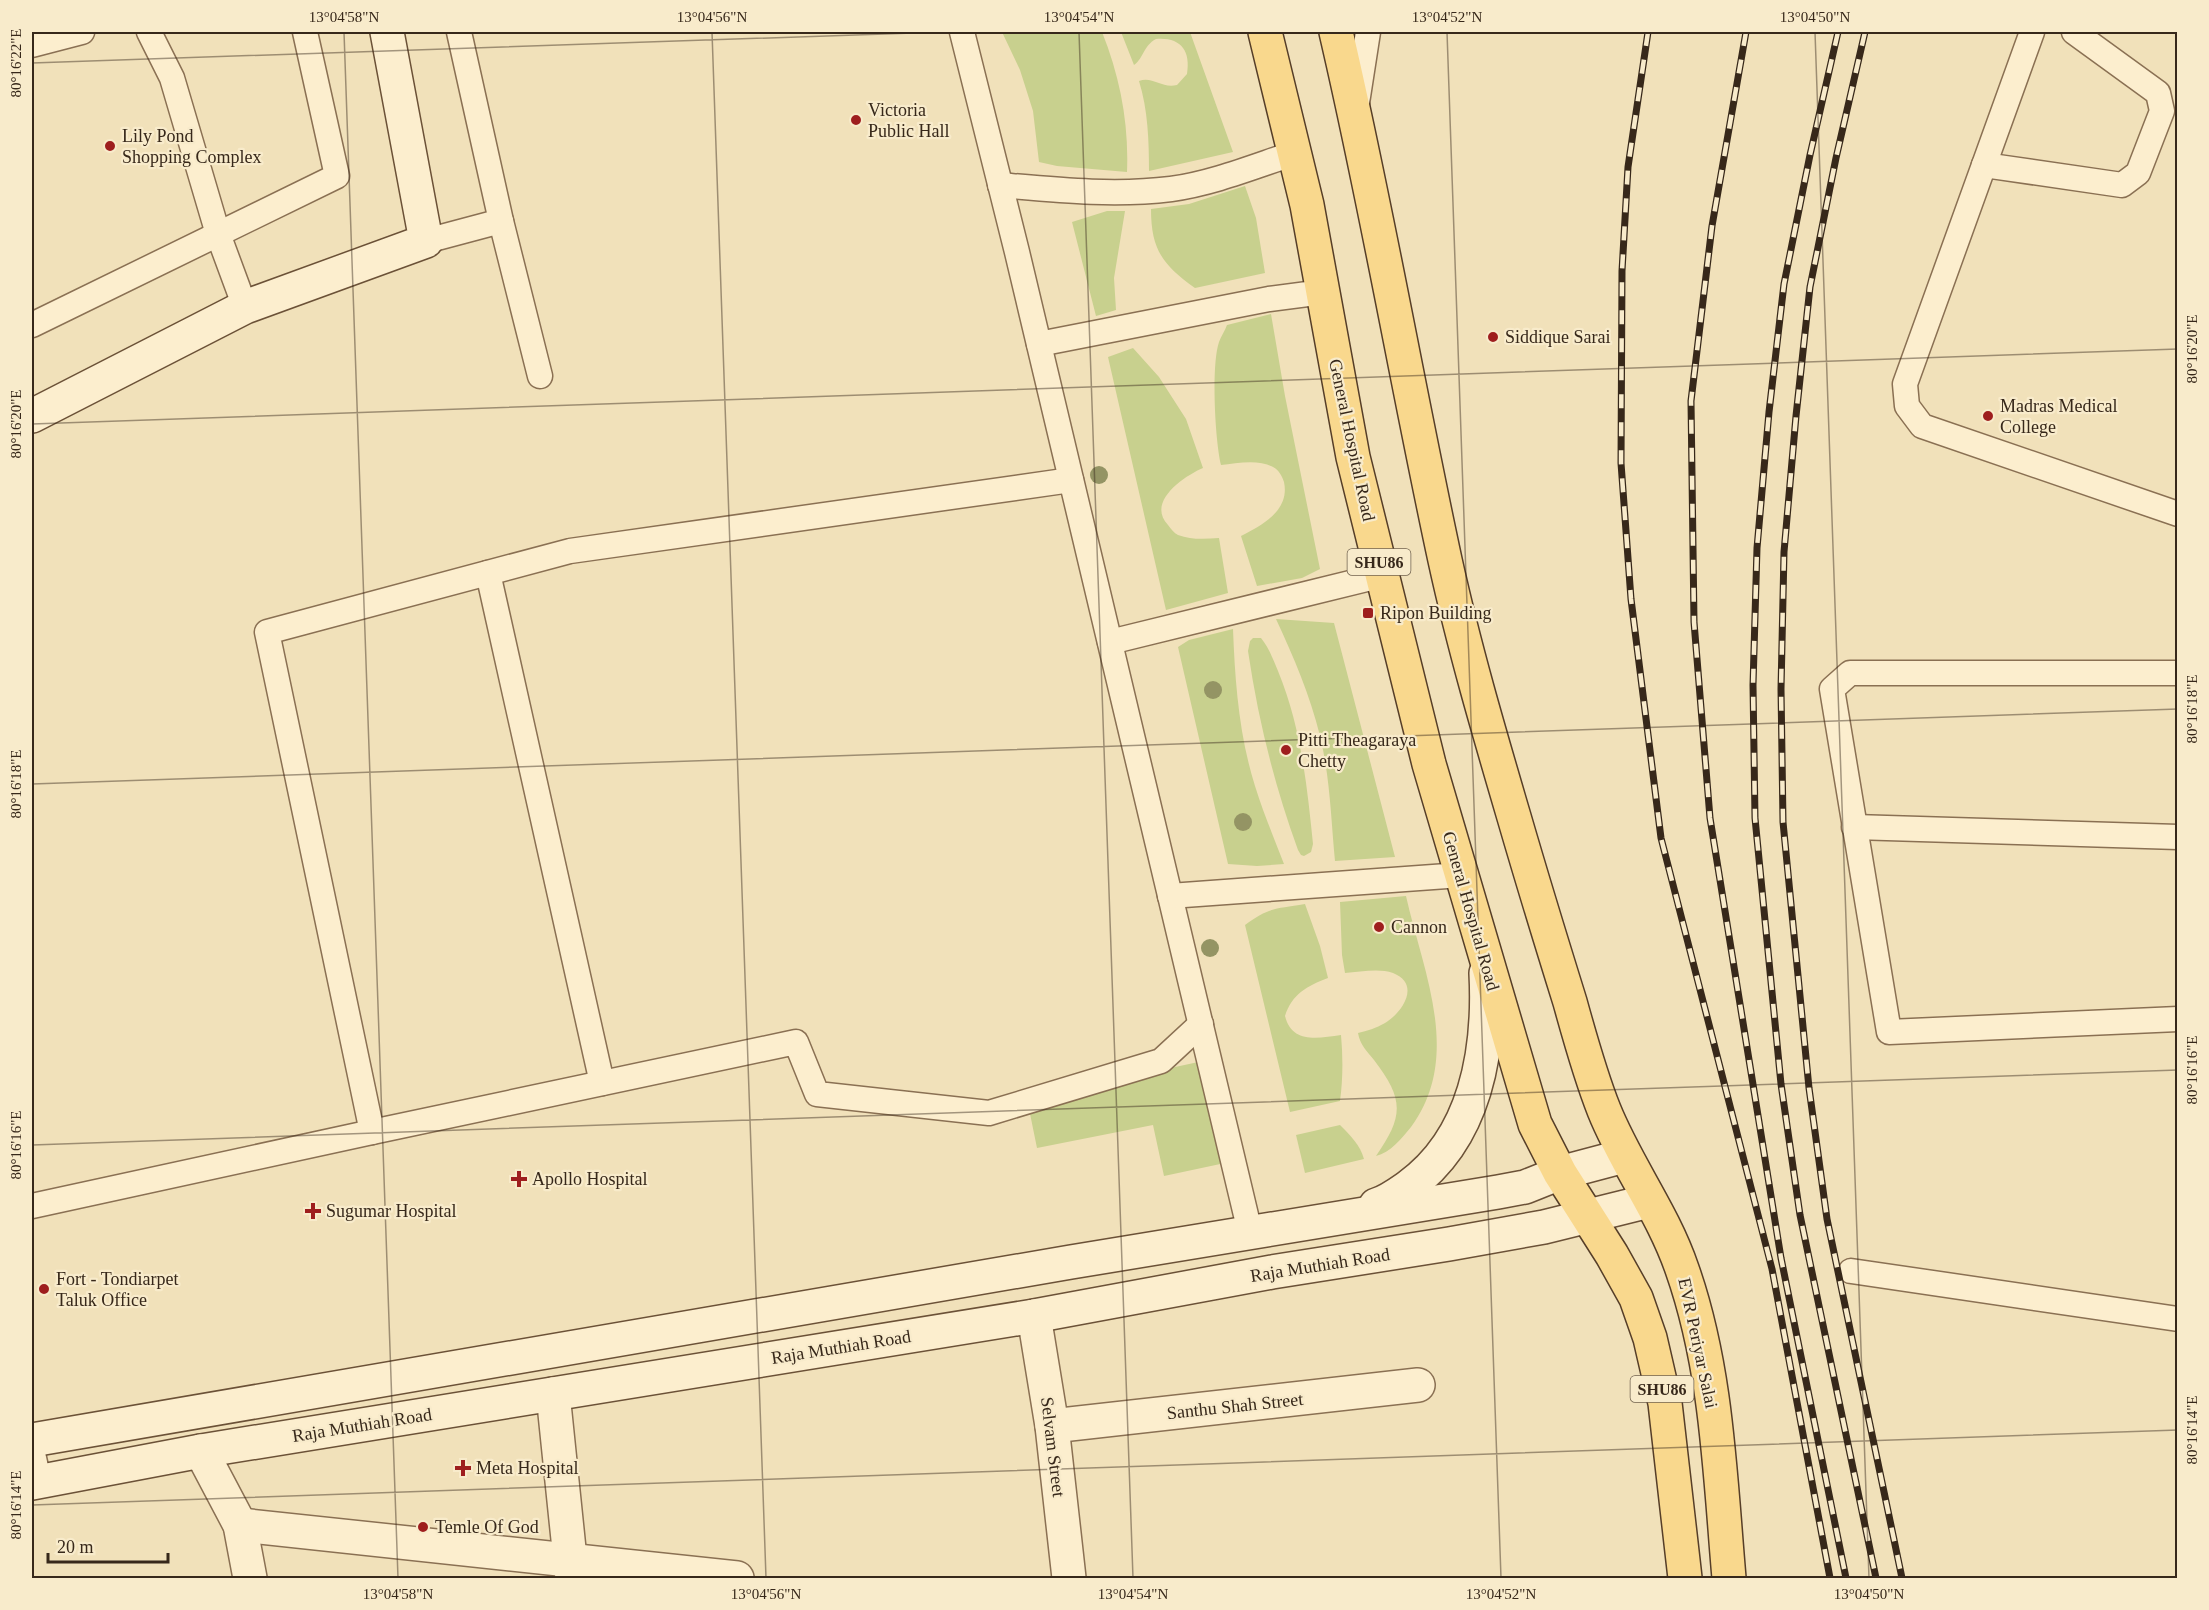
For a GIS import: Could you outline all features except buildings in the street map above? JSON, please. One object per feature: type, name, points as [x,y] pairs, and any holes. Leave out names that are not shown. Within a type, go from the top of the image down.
[{"type":"main road","points":[[32,416],[245,307],[426,241],[387,32]]},
{"type":"main road","name":"General Hospital Road","points":[[1265,32],[1295,153],[1353,457],[1426,753],[1535,1124],[1560,1173],[1587,1215]]},
{"type":"main road","name":"SHU86","points":[[1336,32],[1356,114],[1445,561],[1466,648],[1600,1102],[1624,1156]]},
{"type":"main road","points":[[1340,1217],[1382,1204],[1422,1177],[1449,1144],[1463,1120],[1476,1088],[1484,1050],[1487,992],[1485,957]]},
{"type":"main road","points":[[32,1440],[1525,1187],[1560,1173],[1624,1156]]},
{"type":"main road","name":"EVR Periyar Salai","points":[[1624,1156],[1670,1240],[1683,1270],[1702,1342],[1712,1392],[1729,1578]]},
{"type":"main road","name":"Raja Muthiah Road","points":[[35,1482],[201,1451],[1034,1316],[1272,1272],[1544,1227],[1649,1201]]},
{"type":"main road","name":"SHU86","points":[[1587,1215],[1636,1298],[1650,1338],[1665,1403],[1685,1578]]},
{"type":"main road","name":"Selvam Street","points":[[1034,1316],[1052,1426],[1069,1578]]},
{"type":"main road","name":"Santhu Shah Street","points":[[1052,1426],[1418,1385]]},
{"type":"main road","points":[[554,1394],[572,1570]]},
{"type":"main road","points":[[201,1451],[240,1525],[250,1578]]},
{"type":"main road","points":[[240,1525],[572,1570],[737,1578]]},
{"type":"lane","points":[[32,45],[82,32]]},
{"type":"lane","points":[[148,32],[172,78],[218,234],[245,307]]},
{"type":"lane","points":[[32,325],[337,176],[306,32]]},
{"type":"lane","points":[[459,32],[501,221],[540,376]]},
{"type":"lane","points":[[962,32],[1039,344],[1250,1232]]},
{"type":"lane","points":[[1356,114],[1368,32]]},
{"type":"lane","points":[[2032,32],[1905,384],[1906,406],[1922,426],[2178,514]]},
{"type":"lane","points":[[1984,165],[2122,185],[2138,173],[2162,111],[2158,93],[2074,32]]},
{"type":"lane","points":[[1000,185],[1120,193],[1173,189],[1208,181],[1295,153]]},
{"type":"lane","points":[[426,241],[501,221]]},
{"type":"lane","points":[[1039,344],[1269,299],[1323,292]]},
{"type":"lane","points":[[372,1132],[267,632],[570,551],[1071,480]]},
{"type":"lane","points":[[488,573],[602,1083]]},
{"type":"lane","points":[[1110,642],[1383,575]]},
{"type":"lane","points":[[2178,673],[1850,673],[1832,689],[1889,1032],[2178,1019]]},
{"type":"lane","points":[[1854,827],[2178,837]]},
{"type":"lane","points":[[1170,896],[1461,875]]},
{"type":"lane","points":[[32,1206],[796,1042],[817,1094],[988,1113],[1161,1061],[1201,1024]]},
{"type":"lane","points":[[1851,1271],[2178,1319]]},
{"type":"lane","points":[[32,1449],[35,1482]]},
{"type":"green space","points":[[1002,32],[1102,32],[1114,66],[1122,100],[1127,172],[1057,166],[1039,162],[1033,111],[1020,70]]},
{"type":"green space","points":[[1121,32],[1190,32],[1233,152],[1149,171],[1146,114],[1139,81],[1149,80],[1172,86],[1177,85],[1187,74],[1187,58],[1182,47],[1177,43],[1172,40],[1156,39],[1148,45],[1134,65]]},
{"type":"green space","points":[[1245,186],[1256,218],[1265,273],[1195,288],[1175,272],[1161,255],[1153,235],[1151,209],[1189,204]]},
{"type":"green space","points":[[1107,211],[1125,211],[1114,278],[1116,310],[1096,316],[1072,222]]},
{"type":"green space","points":[[1271,314],[1320,569],[1302,578],[1257,586],[1241,536],[1258,527],[1279,508],[1285,492],[1284,482],[1277,470],[1261,463],[1221,465],[1216,421],[1215,368],[1219,342],[1227,325]]},
{"type":"green space","points":[[1133,348],[1159,377],[1186,419],[1203,468],[1186,477],[1170,491],[1164,499],[1162,516],[1171,529],[1183,537],[1219,538],[1228,593],[1166,610],[1108,357]]},
{"type":"green space","points":[[1276,619],[1334,623],[1395,857],[1335,861],[1328,782],[1320,736],[1301,677]]},
{"type":"green space","points":[[1233,629],[1237,689],[1245,747],[1258,796],[1284,864],[1257,866],[1228,864],[1178,647],[1189,640]]},
{"type":"green space","points":[[1253,638],[1261,638],[1271,654],[1286,692],[1298,735],[1313,844],[1311,852],[1304,856],[1298,850],[1289,825],[1262,726],[1248,651]]},
{"type":"green space","points":[[1406,896],[1429,984],[1434,1013],[1437,1043],[1435,1072],[1426,1100],[1411,1127],[1391,1148],[1376,1156],[1392,1130],[1397,1108],[1391,1086],[1362,1044],[1358,1033],[1392,1018],[1403,1005],[1408,991],[1401,978],[1393,973],[1376,971],[1345,973],[1340,902]]},
{"type":"green space","points":[[1305,904],[1320,946],[1328,978],[1313,984],[1296,996],[1285,1016],[1288,1025],[1300,1035],[1315,1038],[1341,1035],[1342,1084],[1340,1101],[1290,1112],[1245,925],[1267,912]]},
{"type":"green space","points":[[1203,1061],[1225,1163],[1164,1176],[1153,1125],[1037,1148],[1027,1099]]},
{"type":"green space","points":[[1340,1125],[1358,1145],[1364,1159],[1305,1173],[1296,1135]]},
{"type":"railway","points":[[1648,32],[1628,167],[1622,271],[1621,463],[1631,599],[1661,838],[1772,1269],[1830,1578]]},
{"type":"railway","points":[[1746,32],[1712,226],[1691,401],[1694,622],[1710,818],[1781,1258],[1846,1578]]},
{"type":"railway","points":[[1838,32],[1784,284],[1769,412],[1757,548],[1753,685],[1755,818],[1781,1084],[1800,1215],[1876,1578]]},
{"type":"railway","points":[[1865,32],[1810,287],[1796,416],[1784,552],[1781,689],[1783,822],[1809,1088],[1827,1219],[1902,1578]]},
{"type":"place","name":"Victoria Public Hall","points":[[856,120]]},
{"type":"place","name":"Lily Pond Shopping Complex","points":[[110,146]]},
{"type":"place","name":"Siddique Sarai","points":[[1493,337]]},
{"type":"place","name":"Madras Medical College","points":[[1988,416]]},
{"type":"place","name":"Ripon Building","points":[[1368,613]]},
{"type":"place","name":"Pitti Theagaraya Chetty","points":[[1286,750]]},
{"type":"place","name":"Cannon","points":[[1379,927]]},
{"type":"place","name":"Apollo Hospital","points":[[519,1179]]},
{"type":"place","name":"Sugumar Hospital","points":[[313,1211]]},
{"type":"place","name":"Fort - Tondiarpet Taluk Office","points":[[44,1289]]},
{"type":"place","name":"Meta Hospital","points":[[463,1468]]},
{"type":"place","name":"Temle Of God","points":[[423,1527]]}]
